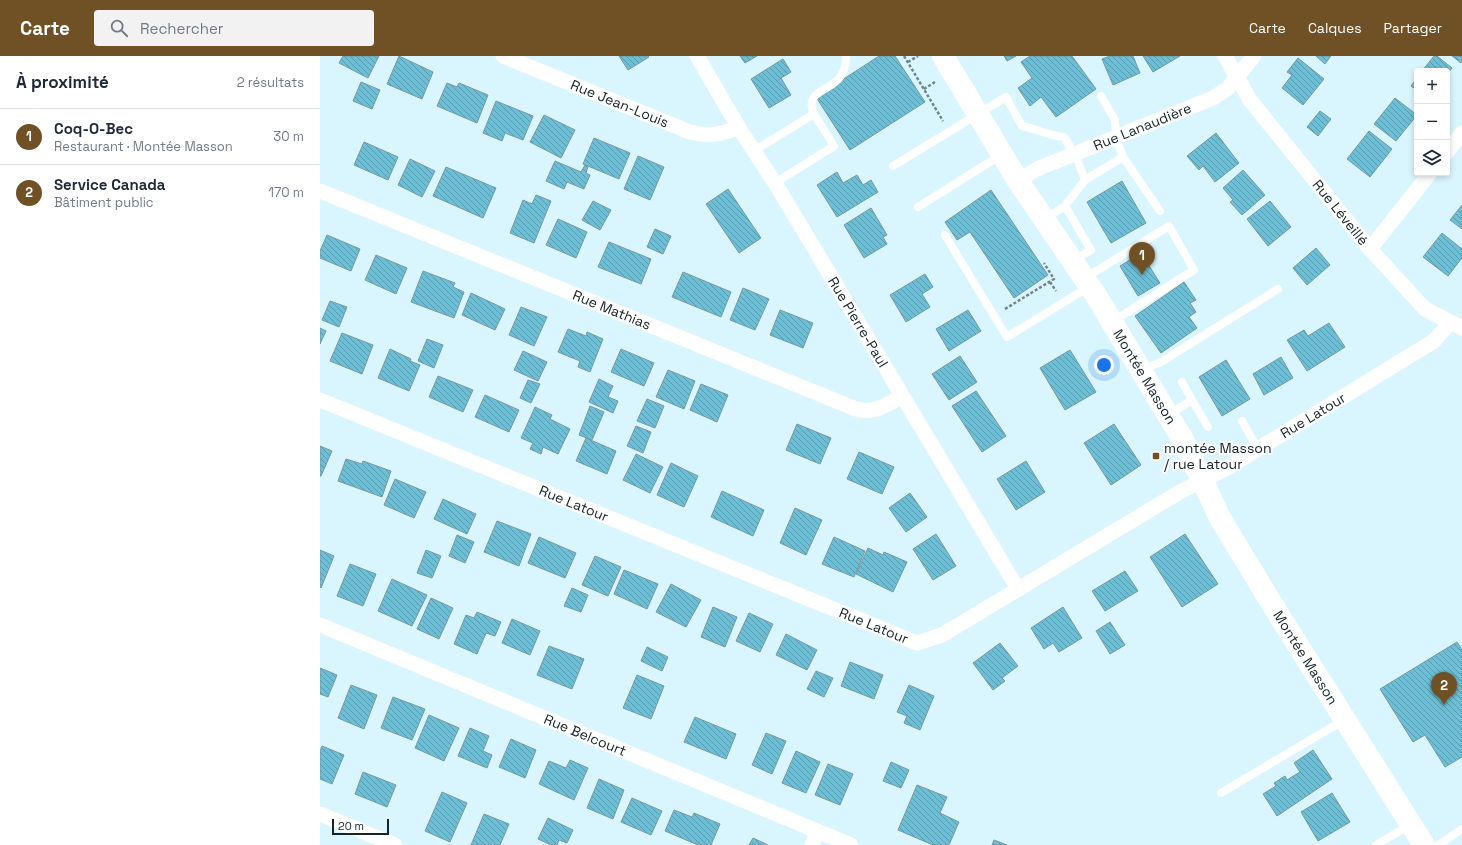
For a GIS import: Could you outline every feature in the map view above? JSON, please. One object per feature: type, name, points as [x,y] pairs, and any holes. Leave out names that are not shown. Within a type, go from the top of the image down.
[{"type":"main road","name":"Montée Masson","points":[[943,56],[1018,181],[1082,275],[1141,370],[1168,415],[1225,527],[1424,845]]},
{"type":"street","name":"Rue Jean-Louis","points":[[503,56],[690,132],[711,136],[739,128]]},
{"type":"street","name":"Rue Pierre-Paul","points":[[697,56],[739,128],[775,183],[1018,589]]},
{"type":"street","name":"Rue Léveillé","points":[[1225,56],[1250,100],[1370,249],[1425,309],[1456,325]]},
{"type":"street","name":"Rue Lanaudière","points":[[1018,181],[1037,169],[1212,98],[1228,88],[1254,56]]},
{"type":"street","points":[[1450,148],[1462,133]]},
{"type":"street","points":[[1370,249],[1428,176]]},
{"type":"street","name":"Rue Mathias","points":[[320,191],[856,409],[870,412],[890,404],[902,396]]},
{"type":"street","name":"Rue Latour","points":[[320,400],[917,643],[942,635],[1165,501],[1258,449],[1434,341],[1456,325]]},
{"type":"street","name":"Rue Belcourt","points":[[320,626],[815,838],[851,845]]},
{"type":"street","points":[[320,814],[396,845]]},
{"type":"lane","points":[[775,183],[834,146],[814,114],[812,103],[817,93],[840,77],[844,71],[846,56]]},
{"type":"lane","points":[[1101,96],[1115,120],[1116,138],[1124,157],[1160,211]]},
{"type":"lane","points":[[893,166],[1006,97],[1022,126],[1040,129],[1052,136],[1064,136],[1075,154],[1085,180]]},
{"type":"lane","points":[[754,151],[814,114]]},
{"type":"lane","points":[[918,207],[1002,155]]},
{"type":"lane","points":[[1044,219],[1065,206],[1085,180],[1124,157]]},
{"type":"lane","points":[[1065,206],[1091,250],[1082,275]]},
{"type":"lane","points":[[945,234],[1007,337],[1082,275],[1169,226],[1194,270],[1112,323]]},
{"type":"lane","points":[[1141,370],[1161,362],[1278,289]]},
{"type":"lane","points":[[1182,382],[1208,427]]},
{"type":"lane","points":[[1168,415],[1192,400]]},
{"type":"lane","points":[[1242,421],[1258,449]]},
{"type":"lane","points":[[1221,793],[1345,719]]},
{"type":"lane","points":[[1376,845],[1411,824]]},
{"type":"lane","points":[[1438,845],[1462,830]]},
{"type":"path","points":[[904,56],[937,111]]},
{"type":"path","points":[[908,62],[918,56]]},
{"type":"path","points":[[924,89],[937,82]]},
{"type":"path","points":[[1002,311],[1054,279],[1044,263]]},
{"type":"path","points":[[1050,282],[1058,296]]},
{"type":"building","points":[[343,56],[379,56],[368,78],[339,63]]},
{"type":"building","points":[[399,56],[433,72],[422,99],[387,84]]},
{"type":"building","points":[[619,56],[648,56],[649,57],[628,70]]},
{"type":"building","points":[[740,56],[757,56],[745,63]]},
{"type":"building","points":[[879,56],[895,56],[925,102],[850,150],[816,97]]},
{"type":"building","points":[[1004,56],[1016,56],[1007,61]]},
{"type":"building","points":[[1030,56],[1072,56],[1096,89],[1056,117],[1041,97],[1030,106],[1018,88],[1032,78],[1021,62]]},
{"type":"building","points":[[1110,56],[1133,56],[1140,73],[1113,85],[1102,59]]},
{"type":"building","points":[[1143,56],[1180,56],[1153,72]]},
{"type":"building","points":[[1316,56],[1331,56],[1325,64]]},
{"type":"building","points":[[1434,56],[1437,56],[1452,68],[1450,71],[1450,68],[1424,68]]},
{"type":"building","points":[[1452,56],[1462,56],[1461,63]]},
{"type":"building","points":[[1298,58],[1324,79],[1303,105],[1282,88],[1292,75],[1287,72]]},
{"type":"building","points":[[783,59],[791,72],[781,78],[791,95],[769,108],[751,79]]},
{"type":"building","points":[[361,82],[380,90],[372,109],[353,101]]},
{"type":"building","points":[[447,83],[457,87],[459,83],[488,95],[477,123],[437,106]]},
{"type":"building","points":[[1395,98],[1414,113],[1414,119],[1396,141],[1374,124]]},
{"type":"building","points":[[496,101],[533,116],[523,140],[505,133],[502,141],[483,133]]},
{"type":"building","points":[[1320,111],[1331,119],[1318,136],[1307,127]]},
{"type":"building","points":[[544,115],[575,130],[561,158],[530,142]]},
{"type":"building","points":[[1369,131],[1392,149],[1370,177],[1347,159]]},
{"type":"building","points":[[1216,133],[1239,163],[1215,182],[1203,166],[1199,170],[1187,156]]},
{"type":"building","points":[[594,138],[630,153],[619,179],[583,164]]},
{"type":"building","points":[[364,142],[398,157],[388,180],[354,165]]},
{"type":"building","points":[[638,156],[664,167],[650,200],[624,189]]},
{"type":"building","points":[[410,159],[435,171],[422,197],[398,185]]},
{"type":"building","points":[[555,161],[581,172],[585,165],[588,167],[586,173],[590,175],[584,189],[567,182],[564,189],[546,181]]},
{"type":"building","points":[[446,167],[496,188],[483,218],[433,196]]},
{"type":"building","points":[[1243,170],[1265,195],[1242,215],[1230,202],[1233,200],[1223,188]]},
{"type":"building","points":[[837,172],[843,183],[857,175],[863,185],[871,180],[878,192],[837,217],[817,185]]},
{"type":"building","points":[[1122,181],[1146,223],[1111,243],[1087,202]]},
{"type":"building","points":[[728,189],[761,238],[739,253],[706,204]]},
{"type":"building","points":[[991,190],[1048,275],[1014,298],[970,232],[957,240],[945,222]]},
{"type":"building","points":[[536,195],[551,201],[534,243],[510,233],[523,200],[532,204]]},
{"type":"building","points":[[593,201],[611,210],[600,230],[582,220]]},
{"type":"building","points":[[1270,201],[1291,227],[1268,246],[1247,219]]},
{"type":"building","points":[[1462,205],[1462,229],[1450,220]]},
{"type":"building","points":[[871,208],[887,235],[883,237],[887,244],[864,258],[844,225]]},
{"type":"building","points":[[558,219],[587,232],[576,258],[546,245]]},
{"type":"building","points":[[655,229],[671,236],[663,254],[647,247]]},
{"type":"building","points":[[1442,233],[1462,249],[1462,258],[1448,276],[1423,257]]},
{"type":"building","points":[[327,235],[360,249],[351,271],[320,258],[320,251]]},
{"type":"building","points":[[609,242],[651,259],[641,284],[598,267]]},
{"type":"building","points":[[1316,248],[1330,265],[1307,285],[1293,268]]},
{"type":"building","points":[[1141,253],[1160,283],[1138,296],[1120,266]]},
{"type":"building","points":[[376,255],[407,268],[396,294],[365,280]]},
{"type":"building","points":[[423,271],[455,283],[453,287],[464,292],[454,318],[411,302]]},
{"type":"building","points":[[683,272],[731,292],[721,317],[672,297]]},
{"type":"building","points":[[925,274],[933,287],[922,294],[930,307],[906,322],[890,295]]},
{"type":"building","points":[[1184,282],[1196,300],[1190,303],[1196,312],[1189,317],[1197,328],[1161,353],[1135,316]]},
{"type":"building","points":[[743,288],[769,299],[755,330],[730,320]]},
{"type":"building","points":[[471,293],[505,309],[495,330],[462,315]]},
{"type":"building","points":[[330,301],[347,307],[339,327],[322,320]]},
{"type":"building","points":[[521,307],[547,317],[534,346],[509,335]]},
{"type":"building","points":[[780,310],[813,323],[803,348],[770,335]]},
{"type":"building","points":[[968,310],[981,331],[949,351],[936,329]]},
{"type":"building","points":[[1329,323],[1345,347],[1307,371],[1287,340],[1304,330],[1308,336]]},
{"type":"building","points":[[320,328],[326,331],[320,344]]},
{"type":"building","points":[[568,329],[586,336],[587,332],[603,339],[590,372],[578,367],[580,361],[558,352]]},
{"type":"building","points":[[342,333],[373,345],[362,374],[330,361]]},
{"type":"building","points":[[427,339],[443,345],[434,368],[418,361]]},
{"type":"building","points":[[390,349],[420,365],[409,391],[378,378]]},
{"type":"building","points":[[621,349],[654,363],[644,386],[611,372]]},
{"type":"building","points":[[1070,350],[1096,392],[1065,410],[1040,368]]},
{"type":"building","points":[[523,351],[547,362],[538,381],[514,370]]},
{"type":"building","points":[[960,356],[977,382],[949,400],[932,374]]},
{"type":"building","points":[[1281,357],[1293,378],[1264,395],[1253,374]]},
{"type":"building","points":[[1226,360],[1250,399],[1222,416],[1199,377]]},
{"type":"building","points":[[668,370],[695,381],[684,409],[656,397]]},
{"type":"building","points":[[438,376],[473,390],[463,412],[429,397]]},
{"type":"building","points":[[599,379],[613,386],[608,397],[618,401],[613,413],[589,402]]},
{"type":"building","points":[[528,380],[540,384],[531,403],[520,398]]},
{"type":"building","points":[[701,384],[728,395],[717,422],[690,410]]},
{"type":"building","points":[[976,391],[1006,436],[982,452],[952,406]]},
{"type":"building","points":[[485,395],[519,410],[509,432],[475,417]]},
{"type":"building","points":[[647,399],[664,406],[655,428],[637,421]]},
{"type":"building","points":[[590,406],[604,412],[592,440],[579,435]]},
{"type":"building","points":[[535,407],[552,415],[550,419],[570,429],[558,454],[543,447],[541,454],[530,449],[533,443],[521,438]]},
{"type":"building","points":[[797,424],[831,438],[820,464],[786,450]]},
{"type":"building","points":[[1114,424],[1141,465],[1111,485],[1084,443]]},
{"type":"building","points":[[636,426],[651,432],[643,453],[627,446]]},
{"type":"building","points":[[586,438],[616,451],[607,474],[576,461]]},
{"type":"building","points":[[320,446],[332,451],[321,476],[320,476]]},
{"type":"building","points":[[859,452],[894,467],[882,494],[847,479]]},
{"type":"building","points":[[636,454],[663,467],[650,493],[623,480]]},
{"type":"building","points":[[346,459],[362,464],[363,461],[391,471],[382,497],[338,481]]},
{"type":"building","points":[[1026,461],[1045,492],[1016,510],[997,479]]},
{"type":"building","points":[[671,463],[698,476],[684,507],[657,495]]},
{"type":"building","points":[[395,479],[426,492],[414,518],[384,505]]},
{"type":"building","points":[[722,491],[764,510],[753,536],[711,517]]},
{"type":"building","points":[[910,493],[927,517],[906,532],[889,508]]},
{"type":"building","points":[[443,499],[476,514],[467,534],[434,519]]},
{"type":"building","points":[[795,508],[822,520],[806,555],[780,543]]},
{"type":"building","points":[[497,521],[531,534],[519,566],[484,552]]},
{"type":"building","points":[[936,534],[956,566],[933,580],[913,549]]},
{"type":"building","points":[[1185,534],[1218,584],[1182,607],[1150,557]]},
{"type":"building","points":[[457,535],[474,542],[465,563],[449,556]]},
{"type":"building","points":[[539,537],[576,553],[565,578],[528,563]]},
{"type":"building","points":[[834,537],[865,551],[854,577],[822,564]]},
{"type":"building","points":[[868,548],[883,555],[884,552],[907,562],[893,592],[856,574]]},
{"type":"building","points":[[320,550],[334,556],[321,588],[320,587]]},
{"type":"building","points":[[426,550],[441,556],[432,578],[417,573]]},
{"type":"building","points":[[595,556],[621,567],[608,596],[582,585]]},
{"type":"building","points":[[350,564],[376,574],[363,606],[337,596]]},
{"type":"building","points":[[624,570],[658,584],[647,609],[614,594]]},
{"type":"building","points":[[1125,571],[1138,591],[1105,611],[1092,591]]},
{"type":"building","points":[[392,579],[427,595],[412,626],[378,611]]},
{"type":"building","points":[[671,584],[701,600],[686,627],[656,612]]},
{"type":"building","points":[[572,588],[588,595],[581,612],[564,606]]},
{"type":"building","points":[[431,598],[453,608],[439,639],[417,629]]},
{"type":"building","points":[[713,607],[737,617],[725,647],[701,637]]},
{"type":"building","points":[[1063,607],[1082,638],[1059,652],[1053,643],[1044,649],[1031,628]]},
{"type":"building","points":[[477,612],[501,622],[495,636],[486,633],[477,654],[454,644],[466,615],[474,618]]},
{"type":"building","points":[[749,613],[773,624],[760,652],[736,641]]},
{"type":"building","points":[[512,619],[540,631],[530,655],[502,643]]},
{"type":"building","points":[[1110,622],[1125,645],[1110,654],[1096,631]]},
{"type":"building","points":[[786,634],[817,650],[807,670],[776,655]]},
{"type":"building","points":[[1457,642],[1462,649],[1462,757],[1445,767],[1425,735],[1413,742],[1380,689]]},
{"type":"building","points":[[1000,643],[1018,666],[1002,678],[1005,681],[993,690],[973,663]]},
{"type":"building","points":[[549,646],[584,659],[572,689],[537,675]]},
{"type":"building","points":[[647,647],[668,657],[662,671],[641,661]]},
{"type":"building","points":[[850,662],[883,675],[874,699],[841,686]]},
{"type":"building","points":[[320,668],[337,675],[328,697],[320,694]]},
{"type":"building","points":[[816,671],[833,678],[824,697],[807,689]]},
{"type":"building","points":[[637,675],[664,686],[651,719],[623,708]]},
{"type":"building","points":[[351,685],[377,695],[364,729],[338,718]]},
{"type":"building","points":[[909,685],[934,696],[920,730],[904,723],[907,716],[897,712]]},
{"type":"building","points":[[393,697],[425,709],[412,740],[381,728]]},
{"type":"building","points":[[429,715],[459,728],[444,761],[415,748]]},
{"type":"building","points":[[695,717],[736,734],[726,759],[684,742]]},
{"type":"building","points":[[470,728],[489,736],[483,751],[492,755],[487,768],[458,756]]},
{"type":"building","points":[[766,733],[786,741],[772,774],[752,765]]},
{"type":"building","points":[[511,739],[536,750],[525,778],[499,767]]},
{"type":"building","points":[[322,746],[344,755],[332,784],[320,779],[320,751]]},
{"type":"building","points":[[1313,750],[1332,779],[1277,816],[1263,794],[1276,786],[1274,783],[1285,776],[1287,780],[1300,772],[1294,763]]},
{"type":"building","points":[[796,751],[820,762],[806,793],[782,783]]},
{"type":"building","points":[[570,760],[588,768],[574,800],[539,784],[549,761],[566,768]]},
{"type":"building","points":[[891,762],[909,770],[901,788],[883,781]]},
{"type":"building","points":[[828,764],[853,774],[840,805],[815,795]]},
{"type":"building","points":[[363,772],[396,785],[387,807],[355,794]]},
{"type":"building","points":[[599,779],[624,790],[613,819],[587,808]]},
{"type":"building","points":[[917,785],[947,797],[940,813],[959,822],[949,845],[933,845],[898,830]]},
{"type":"building","points":[[442,792],[467,803],[450,842],[425,831]]},
{"type":"building","points":[[1332,793],[1350,822],[1318,841],[1301,812]]},
{"type":"building","points":[[632,798],[662,811],[651,835],[621,822]]},
{"type":"building","points":[[674,810],[692,817],[694,813],[720,824],[711,845],[698,845],[665,831]]},
{"type":"building","points":[[484,814],[509,824],[500,845],[471,845]]},
{"type":"building","points":[[548,818],[573,830],[567,843],[559,840],[557,845],[551,845],[538,839]]},
{"type":"building","points":[[753,838],[768,845],[749,845]]},
{"type":"building","points":[[994,840],[1007,845],[992,845]]},
{"type":"place","name":"Coq-O-Bec","points":[[1142,275]]},
{"type":"place","name":"montée Masson / rue Latour","points":[[1156,456]]},
{"type":"place","name":"Service Canada","points":[[1444,705]]}]
